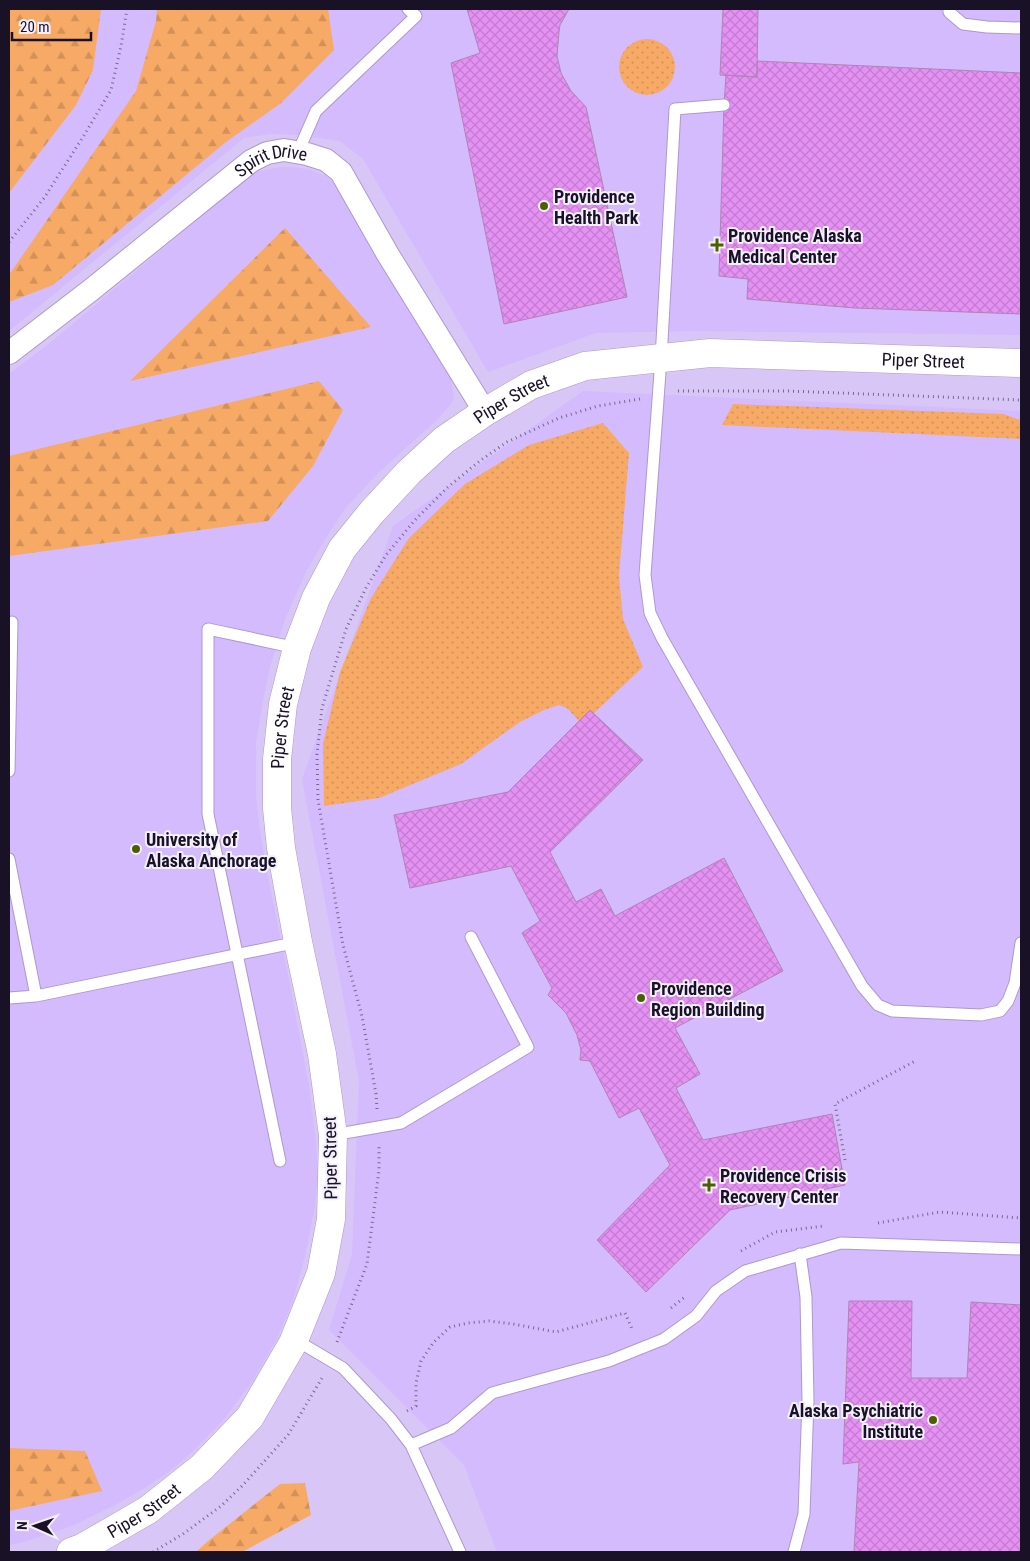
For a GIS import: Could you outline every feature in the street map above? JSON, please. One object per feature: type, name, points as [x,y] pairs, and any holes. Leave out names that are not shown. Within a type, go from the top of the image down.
[{"type":"street","name":"Spirit Drive","points":[[9,353],[91,290],[250,160],[268,153],[284,150],[326,160],[341,172],[387,253],[484,412]]},
{"type":"street","name":"Piper Street","points":[[71,1552],[82,1548],[148,1510],[202,1467],[250,1417],[294,1339],[321,1273],[331,1219],[334,1136],[322,1054],[298,942],[281,848],[276,808],[277,759],[283,704],[297,648],[316,598],[342,549],[372,512],[409,472],[444,440],[484,412],[531,385],[585,366],[710,353],[1021,363]]},
{"type":"lane","points":[[298,152],[316,110],[416,16],[408,9]]},
{"type":"lane","points":[[949,9],[948,12],[963,24],[1021,28]]},
{"type":"lane","points":[[724,104],[675,109],[661,359],[645,574],[650,613],[666,646],[862,986],[878,1005],[892,1011],[981,1015],[1000,1011],[1008,1001],[1015,983],[1021,943]]},
{"type":"lane","points":[[9,771],[12,622]]},
{"type":"lane","points":[[280,1161],[208,814],[208,629],[297,648]]},
{"type":"lane","points":[[9,859],[36,996]]},
{"type":"lane","points":[[334,1136],[400,1123],[528,1047],[472,937]]},
{"type":"lane","points":[[9,998],[36,996],[298,942]]},
{"type":"lane","points":[[411,1445],[451,1428],[492,1393],[609,1362],[664,1339],[696,1316],[716,1290],[745,1271],[841,1243],[1021,1248]]},
{"type":"lane","points":[[794,1552],[804,1514],[808,1401],[806,1297],[800,1254]]},
{"type":"lane","points":[[294,1339],[343,1368],[391,1419],[411,1445],[460,1552]]},
{"type":"path","points":[[9,242],[44,198],[84,137],[110,90],[121,46],[127,9]]},
{"type":"path","points":[[681,390],[788,391],[1021,400]]},
{"type":"path","points":[[153,1552],[183,1534],[221,1506],[242,1486],[288,1435],[332,1361],[340,1334],[367,1264],[379,1170],[376,1094],[362,1016],[343,945],[318,800],[318,754],[322,708],[346,629],[366,588],[386,555],[415,520],[455,481],[481,460],[507,442],[559,418],[598,406],[635,401]]},
{"type":"path","points":[[845,1160],[835,1104],[917,1060]]},
{"type":"path","points":[[875,1224],[940,1212],[1021,1218]]},
{"type":"path","points":[[734,1255],[775,1232],[830,1226]]},
{"type":"path","points":[[668,1310],[688,1294]]},
{"type":"path","points":[[416,1406],[416,1383],[421,1361],[433,1343],[450,1327],[489,1321],[556,1332],[625,1313],[632,1331],[641,1328]]},
{"type":"shaded area","name":"Providence Alaska Medical Center","points":[[9,9],[1021,9],[1021,335],[690,331],[596,333],[488,372],[363,159],[340,141],[302,135],[271,134],[244,138],[9,331]]},
{"type":"shaded area","name":"University of Alaska Anchorage","points":[[279,167],[311,170],[326,176],[339,187],[445,368],[451,379],[454,397],[451,404],[436,421],[378,473],[344,510],[327,536],[307,570],[285,619],[270,667],[262,706],[256,743],[256,796],[260,831],[309,1085],[316,1140],[318,1177],[315,1206],[306,1252],[293,1301],[278,1337],[252,1382],[221,1423],[193,1451],[169,1472],[113,1506],[72,1526],[9,1545],[9,374],[46,346],[255,172]]},
{"type":"shaded area","points":[[583,391],[1021,411],[1021,1552],[497,1552],[464,1465],[329,1330],[352,1255],[359,1081],[302,779],[393,526]]},
{"type":"green space","points":[[9,9],[101,9],[93,70],[76,105],[9,193]]},
{"type":"green space","points":[[157,9],[328,9],[334,50],[281,103],[226,142],[53,285],[9,302],[9,275],[136,91],[156,21]]},
{"type":"green space","points":[[647,39],[658,41],[667,47],[673,56],[675,67],[673,78],[667,87],[658,93],[647,95],[636,93],[627,87],[621,78],[619,67],[621,56],[627,47],[636,41]]},
{"type":"green space","points":[[285,228],[371,327],[130,381]]},
{"type":"green space","points":[[319,381],[343,410],[313,466],[268,521],[9,556],[9,456]]},
{"type":"green space","points":[[733,404],[1003,414],[1021,421],[1021,439],[722,425]]},
{"type":"green space","points":[[603,423],[629,453],[619,576],[623,619],[643,667],[593,714],[579,721],[567,708],[559,705],[544,710],[520,722],[461,764],[379,798],[324,806],[323,744],[340,672],[371,598],[409,538],[465,484],[529,445]]},
{"type":"green space","points":[[9,1448],[85,1451],[102,1491],[9,1511]]},
{"type":"green space","points":[[305,1483],[311,1515],[242,1552],[196,1552],[280,1484]]},
{"type":"building","name":"Providence Health Park","points":[[467,9],[569,9],[560,25],[557,56],[561,73],[571,91],[586,107],[627,297],[504,324],[451,63],[480,53]]},
{"type":"building","points":[[723,9],[758,9],[757,77],[720,75]]},
{"type":"building","points":[[757,61],[1021,73],[1021,314],[855,308],[747,299],[748,279],[719,276],[726,75],[757,77]]},
{"type":"building","name":"Providence Region Building","points":[[590,710],[643,760],[550,852],[576,902],[601,889],[615,916],[724,858],[783,971],[675,1028],[700,1074],[676,1088],[703,1140],[832,1114],[845,1185],[730,1210],[646,1292],[597,1240],[670,1165],[639,1108],[619,1118],[590,1061],[580,1060],[581,1050],[577,1035],[566,1013],[548,995],[552,988],[522,933],[540,921],[511,866],[410,888],[394,815],[508,792]]},
{"type":"building","name":"Alaska Psychiatric Institute","points":[[849,1301],[912,1301],[911,1378],[967,1378],[971,1302],[1021,1305],[1021,1552],[854,1552],[859,1462],[843,1464]]},
{"type":"place","name":"Providence Health Park","points":[[544,206]]},
{"type":"place","name":"Providence Alaska Medical Center","points":[[717,245]]},
{"type":"place","name":"University of Alaska Anchorage","points":[[136,849]]},
{"type":"place","name":"Providence Region Building","points":[[641,998]]},
{"type":"place","name":"Providence Crisis Recovery Center","points":[[709,1185]]},
{"type":"place","name":"Alaska Psychiatric Institute","points":[[933,1420]]}]
